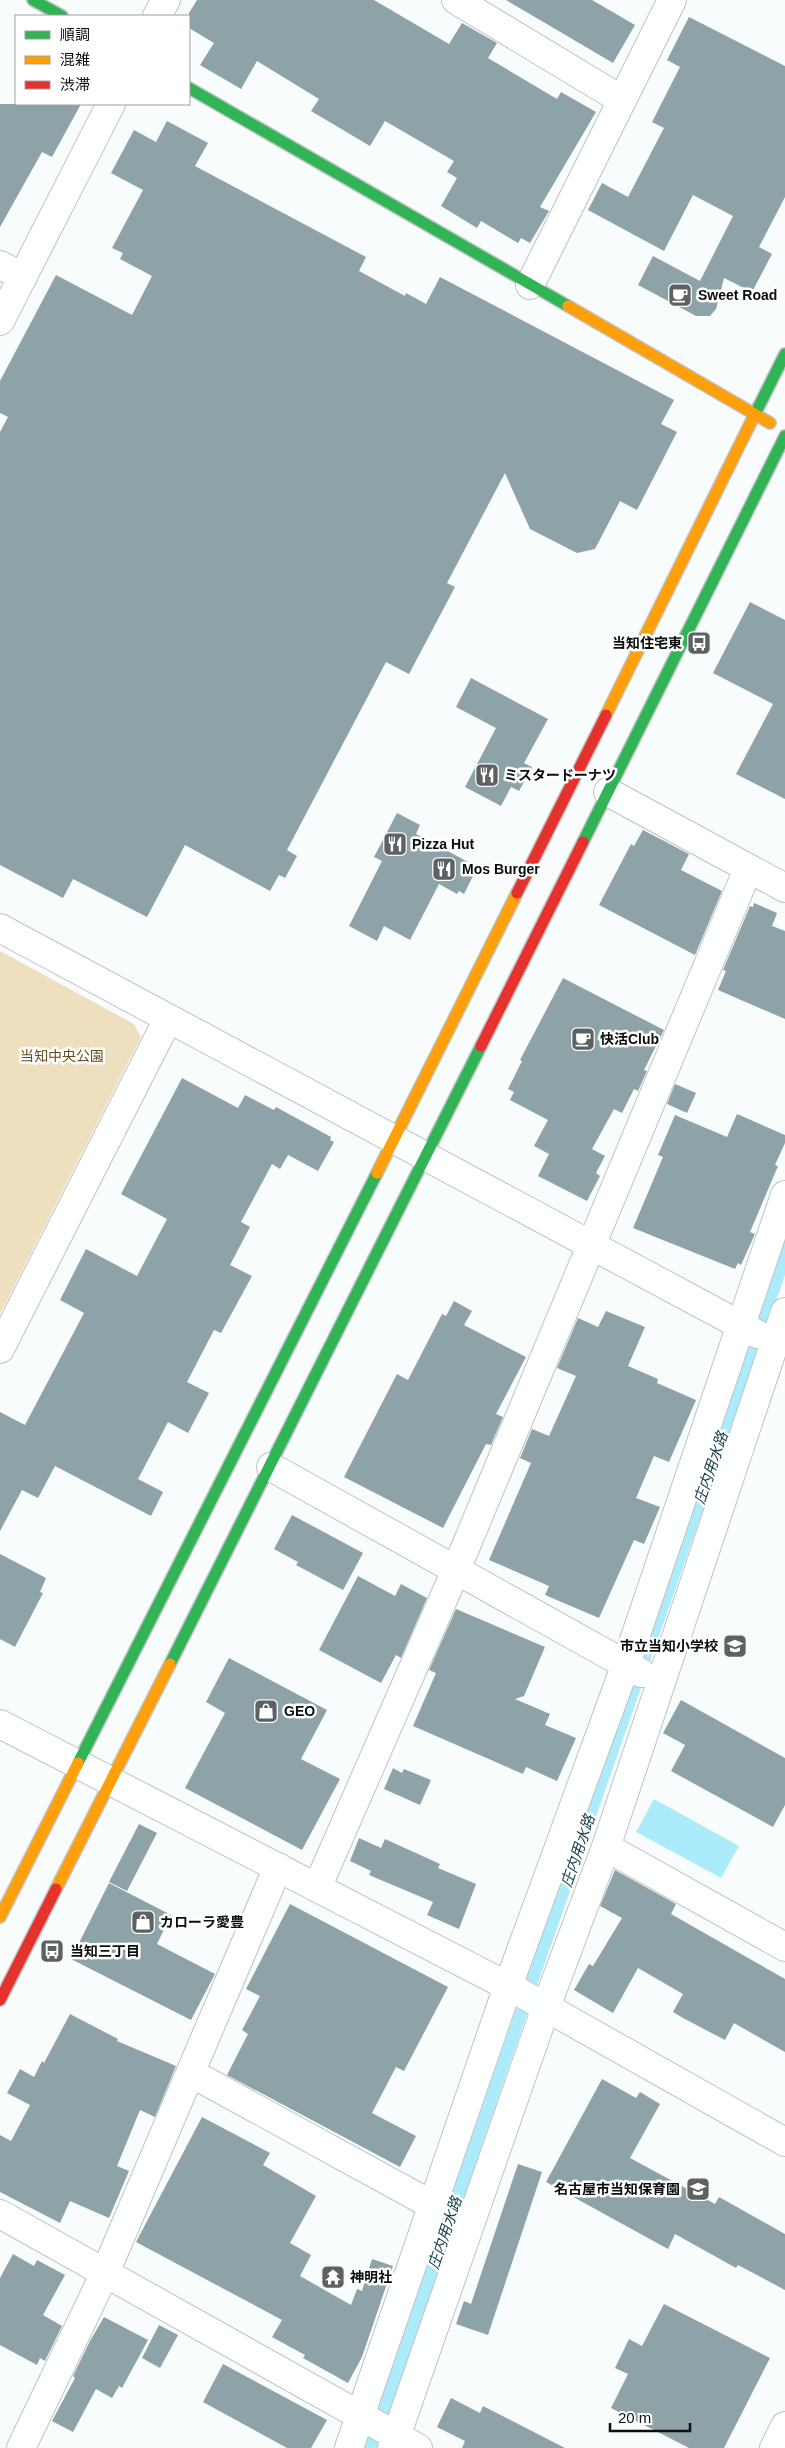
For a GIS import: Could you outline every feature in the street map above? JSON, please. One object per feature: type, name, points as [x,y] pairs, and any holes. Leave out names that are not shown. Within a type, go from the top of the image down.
[{"type":"street","points":[[33,0],[60,15]]},
{"type":"street","points":[[158,15],[166,0]]},
{"type":"street","points":[[456,0],[622,100]]},
{"type":"street","points":[[530,285],[672,0]]},
{"type":"street","points":[[190,89],[785,430]]},
{"type":"street","points":[[0,321],[11,271],[110,105]]},
{"type":"street","points":[[0,1917],[394,1140],[785,354]]},
{"type":"street","points":[[0,2000],[271,1467],[785,436]]},
{"type":"street","points":[[608,792],[785,888]]},
{"type":"street","points":[[317,1888],[456,1570],[593,1246],[748,868]]},
{"type":"street","points":[[0,928],[763,1337]]},
{"type":"street","points":[[0,1349],[168,1019]]},
{"type":"street","points":[[388,2433],[527,1996],[763,1337],[785,1195]]},
{"type":"street","points":[[388,2433],[432,2205],[527,1996],[606,1847],[642,1674],[763,1337],[785,1312]]},
{"type":"street","points":[[271,1467],[642,1674]]},
{"type":"street","points":[[0,1724],[527,1996],[785,2142]]},
{"type":"street","points":[[606,1847],[785,1948]]},
{"type":"street","points":[[21,2448],[105,2273],[192,2073],[278,1867]]},
{"type":"street","points":[[192,2073],[432,2205]]},
{"type":"street","points":[[0,2214],[388,2433]]},
{"type":"street","points":[[774,2448],[785,2426]]},
{"type":"street","points":[[348,2448],[388,2433]]},
{"type":"green space","name":"当知中央公園","points":[[0,951],[134,1024],[141,1037],[0,1314]]},
{"type":"water","name":"庄内用水路","points":[[785,1239],[785,1275],[511,2060],[389,2417],[377,2448],[363,2448]]},
{"type":"water","points":[[654,1799],[739,1846],[721,1878],[636,1832]]},
{"type":"building","points":[[197,0],[374,0],[449,44],[462,23],[497,43],[488,58],[557,99],[561,92],[596,112],[540,207],[549,211],[530,243],[521,238],[518,243],[481,221],[477,228],[441,206],[457,178],[447,172],[454,161],[385,121],[370,146],[311,111],[319,99],[257,61],[241,89],[200,65],[214,43],[190,29],[189,13]]},
{"type":"building","points":[[506,0],[592,0],[635,25],[613,63]]},
{"type":"building","points":[[689,17],[785,66],[785,197],[759,247],[772,254],[752,292],[724,278],[716,309],[710,316],[696,316],[638,285],[653,256],[700,281],[733,216],[693,195],[664,251],[588,210],[602,183],[628,197],[664,128],[652,122],[680,67],[667,60]]},
{"type":"building","points":[[0,104],[80,105],[52,157],[42,152],[0,227]]},
{"type":"building","points":[[167,121],[208,143],[195,166],[366,257],[359,271],[405,296],[406,293],[426,304],[440,277],[674,400],[661,424],[677,432],[637,510],[620,501],[595,549],[577,553],[530,529],[505,473],[447,583],[455,587],[409,674],[386,662],[287,850],[297,856],[285,878],[279,875],[270,891],[185,845],[147,917],[73,879],[63,898],[0,865],[0,432],[8,417],[0,413],[0,381],[56,275],[132,315],[152,276],[120,259],[123,253],[112,248],[143,190],[111,173],[134,130],[156,142]]},
{"type":"building","points":[[750,602],[785,620],[785,799],[736,774],[773,704],[713,673]]},
{"type":"building","points":[[471,678],[548,719],[524,763],[532,767],[519,791],[511,787],[501,806],[465,787],[496,728],[456,707]]},
{"type":"building","points":[[397,813],[420,825],[416,834],[468,862],[466,865],[476,870],[464,894],[459,891],[457,894],[439,884],[410,940],[384,926],[377,941],[349,926],[382,861],[374,857]]},
{"type":"building","points":[[643,830],[689,854],[681,870],[722,891],[695,955],[599,905],[631,844],[634,846]]},
{"type":"building","points":[[754,903],[777,913],[772,926],[785,931],[785,1019],[718,990],[726,971],[723,970],[750,906],[753,907]]},
{"type":"building","points":[[563,978],[664,1030],[644,1070],[647,1071],[638,1091],[634,1089],[622,1113],[614,1109],[592,1149],[605,1156],[596,1173],[600,1176],[587,1201],[538,1176],[549,1154],[534,1146],[548,1120],[510,1100],[514,1092],[508,1089],[522,1061],[520,1060]]},
{"type":"building","points":[[182,1078],[238,1108],[245,1095],[274,1110],[276,1107],[331,1137],[330,1140],[334,1142],[318,1171],[288,1155],[280,1169],[272,1164],[241,1222],[250,1227],[230,1265],[252,1276],[221,1333],[214,1330],[187,1382],[209,1393],[188,1433],[168,1422],[138,1479],[163,1492],[151,1516],[55,1466],[38,1498],[22,1490],[0,1531],[0,1412],[25,1425],[84,1313],[60,1300],[86,1249],[137,1276],[167,1219],[121,1194]]},
{"type":"building","points":[[675,1084],[696,1093],[687,1113],[667,1104]]},
{"type":"building","points":[[737,1114],[785,1135],[785,1143],[775,1165],[778,1166],[750,1232],[755,1234],[741,1265],[738,1263],[735,1269],[633,1228],[663,1157],[658,1155],[675,1115],[727,1137]]},
{"type":"building","points":[[454,1301],[472,1311],[464,1325],[526,1357],[496,1414],[503,1417],[491,1445],[486,1444],[443,1528],[344,1477],[397,1374],[408,1380],[442,1314],[446,1316]]},
{"type":"building","points":[[606,1311],[645,1327],[628,1366],[658,1379],[657,1383],[696,1400],[669,1462],[654,1456],[636,1498],[660,1507],[644,1544],[634,1540],[599,1618],[545,1595],[549,1586],[489,1560],[531,1463],[520,1458],[532,1429],[549,1436],[576,1376],[557,1368],[578,1318],[598,1327]]},
{"type":"building","points":[[292,1515],[363,1553],[343,1590],[296,1565],[298,1562],[274,1549]]},
{"type":"building","points":[[0,1554],[46,1578],[40,1592],[43,1593],[15,1647],[0,1639]]},
{"type":"building","points":[[358,1576],[395,1596],[401,1584],[427,1598],[401,1658],[396,1655],[381,1683],[319,1650]]},
{"type":"building","points":[[456,1609],[545,1647],[524,1696],[515,1699],[550,1714],[545,1725],[576,1738],[557,1781],[526,1767],[523,1774],[413,1726],[436,1673],[429,1670]]},
{"type":"building","points":[[229,1658],[327,1710],[301,1759],[340,1779],[302,1850],[185,1788],[225,1713],[206,1702]]},
{"type":"building","points":[[681,1700],[785,1758],[785,1805],[773,1827],[671,1771],[685,1745],[663,1733]]},
{"type":"building","points":[[393,1768],[402,1773],[404,1769],[431,1780],[420,1805],[384,1789]]},
{"type":"building","points":[[139,1824],[157,1833],[127,1891],[109,1882]]},
{"type":"building","points":[[359,1838],[381,1848],[385,1839],[440,1864],[438,1868],[476,1884],[459,1929],[427,1915],[433,1902],[369,1875],[371,1871],[350,1861]]},
{"type":"building","points":[[615,1870],[676,1904],[671,1914],[785,1979],[785,2052],[734,2023],[725,2040],[683,2018],[673,2012],[683,1994],[638,1968],[613,2013],[574,1990],[589,1964],[593,1966],[622,1918],[600,1906]]},
{"type":"building","points":[[109,1883],[171,1915],[157,1944],[215,1974],[191,2020],[71,1959]]},
{"type":"building","points":[[290,1904],[448,1987],[404,2071],[396,2067],[372,2113],[416,2136],[400,2167],[227,2075],[248,2034],[242,2030],[260,1996],[246,1989]]},
{"type":"building","points":[[70,2014],[118,2039],[117,2041],[176,2066],[155,2117],[140,2110],[117,2166],[129,2171],[109,2218],[70,2201],[60,2223],[0,2192],[0,2135],[11,2141],[30,2105],[7,2093],[20,2069],[34,2077],[42,2061],[44,2063]]},
{"type":"building","points":[[602,2079],[636,2098],[640,2092],[660,2104],[630,2158],[715,2204],[719,2197],[785,2234],[785,2290],[738,2265],[736,2268],[675,2234],[668,2249],[546,2182]]},
{"type":"building","points":[[202,2117],[270,2153],[263,2165],[316,2196],[290,2243],[311,2255],[300,2276],[351,2305],[357,2289],[362,2291],[372,2259],[393,2266],[362,2357],[348,2383],[303,2358],[305,2355],[272,2337],[282,2320],[136,2242]]},
{"type":"building","points":[[518,2164],[542,2172],[488,2335],[456,2324],[464,2301],[471,2304]]},
{"type":"building","points":[[13,2254],[34,2266],[37,2260],[65,2275],[43,2315],[62,2326],[45,2361],[40,2358],[37,2365],[0,2345],[0,2278]]},
{"type":"building","points":[[664,2304],[770,2358],[724,2448],[689,2448],[611,2408],[628,2374],[615,2368],[629,2339],[642,2346]]},
{"type":"building","points":[[104,2317],[148,2340],[122,2388],[119,2386],[112,2398],[96,2389],[73,2432],[52,2421],[75,2378],[73,2376],[90,2341]]},
{"type":"building","points":[[159,2325],[178,2335],[160,2368],[142,2358]]},
{"type":"building","points":[[223,2364],[327,2420],[311,2448],[287,2448],[203,2402]]},
{"type":"building","points":[[451,2398],[480,2413],[483,2406],[565,2448],[462,2448],[465,2441],[437,2427]]},
{"type":"traffic: fast","points":[[33,0],[60,15]]},
{"type":"traffic: fast","points":[[190,89],[568,306]]},
{"type":"traffic: fast","points":[[753,418],[785,354]]},
{"type":"traffic: fast","points":[[583,842],[785,436]]},
{"type":"traffic: fast","points":[[170,1664],[481,1046]]},
{"type":"traffic: fast","points":[[78,1763],[377,1173]]},
{"type":"traffic: slow","points":[[568,306],[770,423]]},
{"type":"traffic: slow","points":[[606,715],[753,418]]},
{"type":"traffic: slow","points":[[377,1173],[517,893]]},
{"type":"traffic: slow","points":[[56,1889],[170,1664]]},
{"type":"traffic: slow","points":[[0,1917],[78,1763]]},
{"type":"traffic: jam","points":[[517,893],[606,715]]},
{"type":"traffic: jam","points":[[481,1046],[583,842]]},
{"type":"traffic: jam","points":[[0,2000],[56,1889]]},
{"type":"place","name":"Sweet Road","points":[[680,295]]},
{"type":"place","name":"当知住宅東","points":[[699,643]]},
{"type":"place","name":"ミスタードーナツ","points":[[487,775]]},
{"type":"place","name":"Pizza Hut","points":[[395,844]]},
{"type":"place","name":"Mos Burger","points":[[444,869]]},
{"type":"place","name":"快活Club","points":[[583,1039]]},
{"type":"place","name":"市立当知小学校","points":[[735,1646]]},
{"type":"place","name":"GEO","points":[[266,1711]]},
{"type":"place","name":"カローラ愛豊","points":[[143,1922]]},
{"type":"place","name":"当知三丁目","points":[[52,1951]]},
{"type":"place","name":"名古屋市当知保育園","points":[[698,2189]]},
{"type":"place","name":"神明社","points":[[333,2277]]}]
